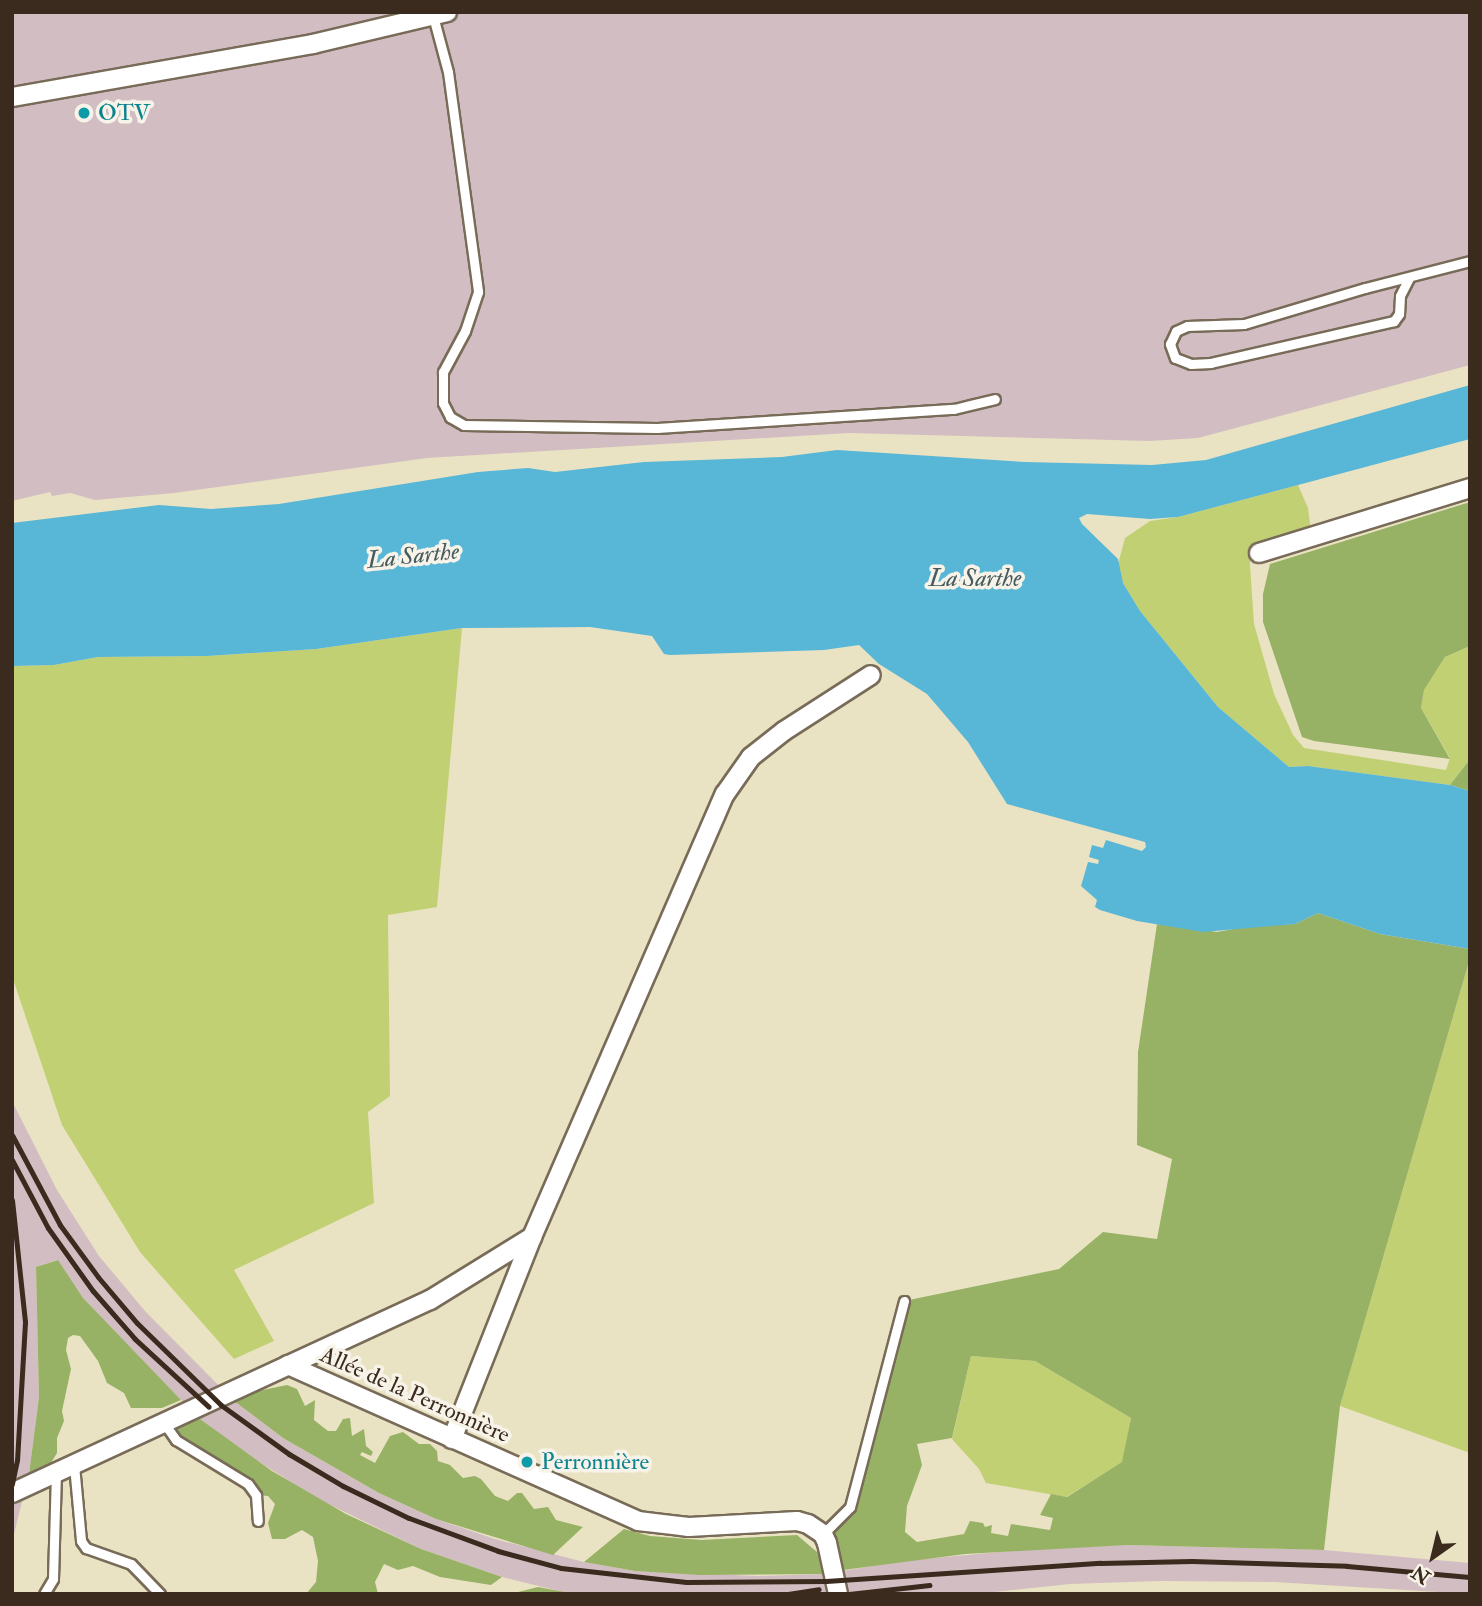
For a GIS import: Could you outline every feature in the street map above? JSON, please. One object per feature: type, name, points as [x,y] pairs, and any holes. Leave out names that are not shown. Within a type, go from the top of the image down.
[{"type":"street","points":[[12,97],[313,44],[440,14]]},
{"type":"street","points":[[1259,553],[1470,488]]},
{"type":"street","points":[[452,1439],[532,1237],[725,794],[751,757],[783,731],[870,675]]},
{"type":"street","points":[[12,1493],[430,1300],[532,1237]]},
{"type":"street","name":"Allée de la Perronnière","points":[[288,1365],[638,1521],[689,1527],[797,1521],[808,1524],[823,1534]]},
{"type":"street","points":[[823,1534],[831,1553],[838,1594]]},
{"type":"lane","points":[[440,14],[478,292],[465,331],[443,372],[443,403],[450,417],[464,425],[657,428],[954,409],[995,399]]},
{"type":"lane","points":[[1409,278],[1400,296],[1399,314],[1394,321],[1211,363],[1191,365],[1175,358],[1170,345],[1175,331],[1187,326],[1244,324],[1365,288],[1470,261]]},
{"type":"lane","points":[[823,1534],[850,1507],[904,1301]]},
{"type":"lane","points":[[164,1423],[176,1440],[248,1484],[256,1495],[258,1521]]},
{"type":"lane","points":[[74,1465],[81,1541],[86,1548],[131,1564],[160,1594]]},
{"type":"lane","points":[[44,1594],[53,1579],[56,1473]]},
{"type":"shaded area","points":[[12,12],[1470,12],[1470,365],[1198,438],[1150,441],[849,433],[427,458],[174,493],[95,500],[70,493],[52,496],[50,492],[12,501]]},
{"type":"shaded area","points":[[12,1101],[57,1190],[99,1256],[145,1311],[234,1401],[283,1438],[379,1493],[436,1519],[495,1539],[584,1562],[635,1571],[758,1576],[824,1574],[902,1561],[1020,1550],[1128,1545],[1324,1550],[1470,1563],[1470,1594],[1275,1582],[1161,1581],[1070,1584],[975,1594],[559,1594],[559,1591],[502,1577],[421,1549],[316,1498],[239,1449],[200,1419],[120,1339],[83,1298],[57,1260],[36,1267],[39,1397],[29,1474],[12,1542]]},
{"type":"green space","points":[[1298,485],[1308,508],[1311,532],[1249,550],[1254,624],[1274,694],[1293,735],[1304,748],[1446,770],[1450,758],[1421,708],[1424,690],[1445,657],[1470,646],[1470,759],[1450,785],[1308,766],[1289,767],[1218,707],[1140,611],[1123,583],[1117,568],[1125,538],[1150,521],[1178,517]]},
{"type":"green space","points":[[1470,502],[1470,646],[1445,657],[1424,690],[1421,708],[1450,759],[1314,741],[1302,737],[1263,622],[1263,594],[1270,564]]},
{"type":"green space","points":[[462,628],[437,907],[388,915],[390,1096],[368,1112],[374,1203],[234,1270],[274,1341],[234,1359],[140,1252],[62,1125],[12,976],[12,666],[54,665],[98,657],[207,656],[316,649]]},
{"type":"green space","points":[[1470,759],[1470,791],[1450,785]]},
{"type":"green space","points":[[1318,913],[1380,934],[1470,949],[1470,958],[1340,1406],[1324,1550],[1128,1545],[965,1554],[843,1570],[839,1556],[823,1534],[850,1507],[904,1301],[1059,1269],[1103,1232],[1157,1239],[1172,1159],[1137,1145],[1138,1052],[1157,924],[1217,932],[1250,926],[1295,924]],"holes":[[[971,1356],[1035,1361],[1131,1418],[1122,1462],[1067,1497],[1051,1494],[1040,1515],[1053,1518],[1050,1530],[1011,1524],[1008,1536],[991,1533],[992,1525],[985,1527],[983,1523],[970,1521],[964,1534],[917,1542],[905,1532],[907,1506],[922,1465],[917,1444],[952,1438]]]},
{"type":"green space","points":[[1470,958],[1470,1453],[1340,1406]]},
{"type":"green space","points":[[58,1260],[83,1298],[181,1400],[162,1408],[131,1408],[124,1393],[107,1383],[98,1361],[80,1336],[73,1335],[68,1338],[66,1350],[71,1369],[62,1411],[64,1421],[57,1438],[57,1453],[49,1466],[29,1474],[39,1397],[36,1267]]},
{"type":"green space","points":[[971,1356],[1035,1361],[1131,1418],[1123,1462],[1066,1497],[986,1483],[979,1469],[952,1439]]},
{"type":"green space","points":[[287,1385],[297,1389],[305,1406],[315,1400],[314,1420],[328,1431],[336,1431],[343,1419],[350,1418],[352,1436],[364,1429],[366,1446],[373,1452],[371,1456],[362,1452],[360,1455],[375,1463],[390,1436],[403,1432],[419,1444],[430,1444],[437,1451],[438,1461],[450,1465],[463,1478],[475,1476],[481,1479],[495,1496],[508,1501],[517,1493],[522,1493],[534,1509],[548,1507],[556,1520],[583,1527],[553,1555],[436,1519],[379,1493],[283,1438],[234,1401],[253,1392]]},
{"type":"green space","points":[[200,1419],[272,1471],[346,1514],[421,1549],[502,1577],[491,1585],[440,1577],[413,1566],[398,1570],[384,1564],[375,1582],[378,1594],[306,1594],[316,1582],[318,1561],[313,1537],[302,1530],[285,1539],[272,1539],[268,1523],[275,1504],[268,1496],[256,1495],[169,1430]]},
{"type":"green space","points":[[624,1529],[650,1536],[702,1540],[797,1535],[817,1552],[824,1574],[700,1575],[635,1571],[584,1562]]},
{"type":"green space","points":[[538,1587],[559,1591],[577,1594],[510,1594]]},
{"type":"water","name":"La Sarthe","points":[[1470,385],[1470,439],[1178,517],[1150,519],[1087,514],[1079,518],[1118,559],[1123,583],[1140,611],[1218,707],[1289,767],[1308,766],[1450,785],[1470,791],[1470,949],[1380,934],[1318,913],[1295,924],[1203,932],[1137,921],[1100,910],[1095,907],[1097,900],[1081,886],[1088,862],[1098,864],[1099,860],[1089,857],[1092,845],[1103,848],[1106,840],[1142,851],[1146,847],[1145,842],[1007,804],[968,742],[927,694],[879,664],[859,645],[824,650],[670,655],[664,654],[652,636],[590,627],[462,628],[316,649],[207,656],[98,657],[54,665],[12,666],[12,523],[159,505],[211,509],[279,504],[478,472],[528,468],[555,472],[644,462],[782,457],[837,450],[1025,462],[1152,465],[1206,460]]},
{"type":"railway","points":[[12,1135],[60,1225],[98,1277],[137,1323],[221,1405],[289,1454],[343,1486],[409,1518],[498,1551],[561,1568],[686,1582],[826,1581],[1100,1563],[1192,1561],[1347,1566],[1470,1577]]},
{"type":"railway","points":[[12,1160],[48,1228],[93,1291],[135,1339],[209,1407]]},
{"type":"railway","points":[[12,1200],[25,1322],[17,1460],[12,1484]]},
{"type":"railway","points":[[849,1594],[929,1585]]},
{"type":"railway","points":[[788,1594],[819,1589]]},
{"type":"place","name":"OTV","points":[[84,113]]},
{"type":"place","name":"Perronnière","points":[[527,1462]]}]
